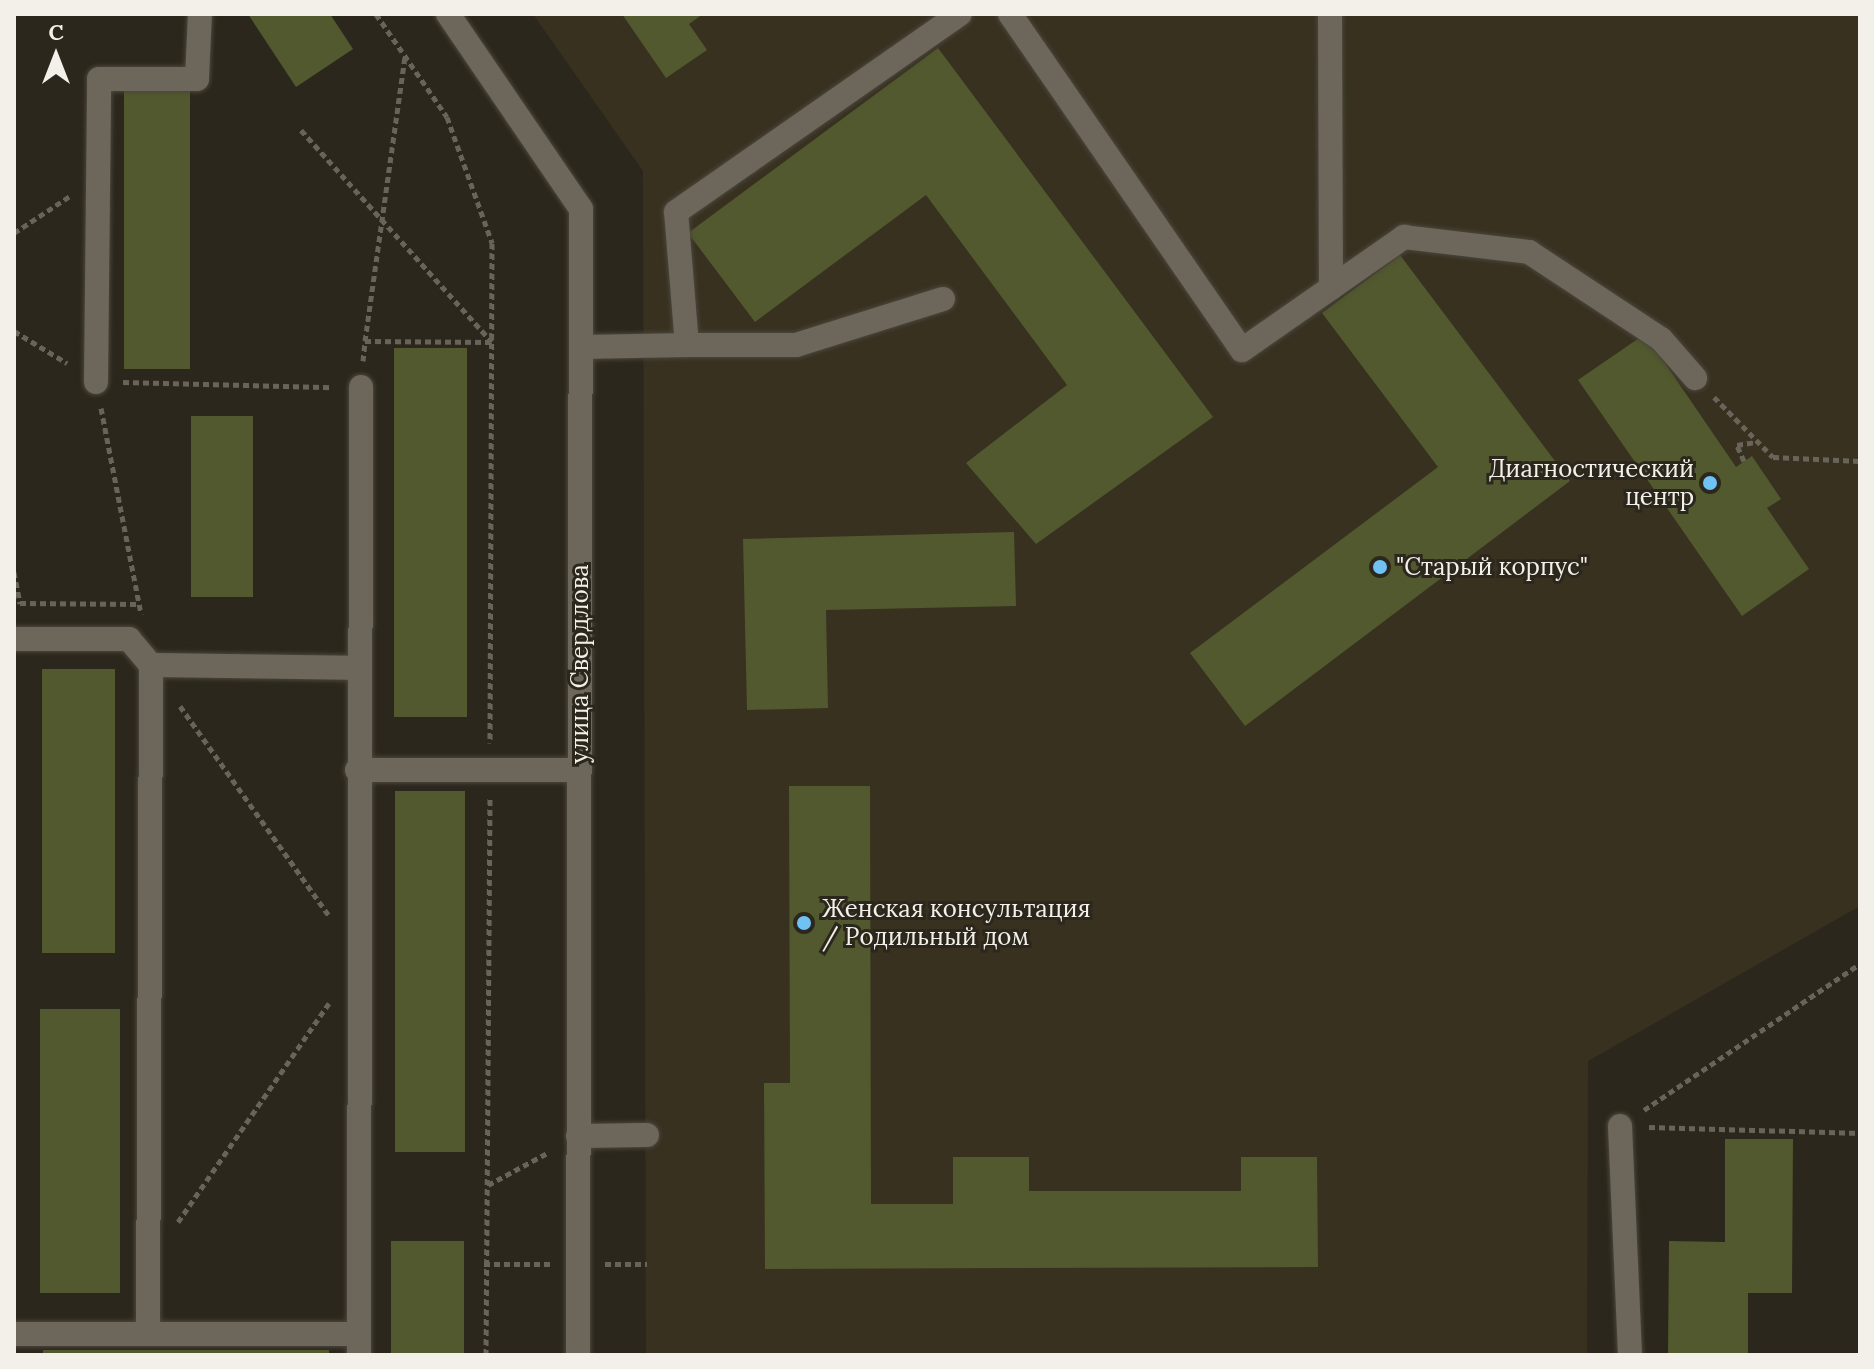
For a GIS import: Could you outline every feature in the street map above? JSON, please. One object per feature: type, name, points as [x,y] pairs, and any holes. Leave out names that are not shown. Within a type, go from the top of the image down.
[{"type":"street","points":[[96,382],[99,79],[197,79],[200,14]]},
{"type":"street","name":"улица Свердлова","points":[[448,14],[581,209],[578,1355]]},
{"type":"street","points":[[687,345],[676,212],[960,14]]},
{"type":"street","points":[[1010,14],[1242,350],[1404,237],[1529,252],[1661,339],[1695,378]]},
{"type":"street","points":[[1330,14],[1331,288]]},
{"type":"street","points":[[581,347],[796,345],[943,299]]},
{"type":"street","points":[[25,1341],[148,1334],[359,1344],[356,668],[361,387]]},
{"type":"street","points":[[21,639],[129,639],[151,665],[148,1334]]},
{"type":"street","points":[[151,665],[356,668]]},
{"type":"street","points":[[357,770],[579,770]]},
{"type":"street","points":[[1620,1126],[1630,1355]]},
{"type":"street","points":[[578,1136],[647,1135]]},
{"type":"path","points":[[376,14],[447,117],[492,243],[486,1355]]},
{"type":"path","points":[[14,331],[96,382],[361,387],[380,225],[406,57]]},
{"type":"path","points":[[301,130],[380,225],[492,342]]},
{"type":"path","points":[[14,233],[98,178]]},
{"type":"path","points":[[365,341],[492,342]]},
{"type":"path","points":[[1695,378],[1773,457],[1860,461]]},
{"type":"path","points":[[96,382],[151,665],[359,959],[148,1266]]},
{"type":"path","points":[[1744,461],[1737,445],[1758,442]]},
{"type":"path","points":[[14,572],[20,603],[21,639]]},
{"type":"path","points":[[20,603],[139,604]]},
{"type":"path","points":[[1620,1126],[1860,964]]},
{"type":"path","points":[[1620,1126],[1860,1133]]},
{"type":"path","points":[[488,1185],[578,1136]]},
{"type":"shaded area","points":[[533,14],[1860,14],[1860,906],[1588,1061],[1587,1355],[646,1355],[643,171]]},
{"type":"building","points":[[248,14],[330,14],[353,49],[296,87]]},
{"type":"building","points":[[622,14],[703,14],[689,24],[707,50],[666,78]]},
{"type":"building","points":[[938,48],[1213,417],[1036,544],[966,463],[1067,385],[926,195],[755,322],[688,233]]},
{"type":"building","points":[[124,91],[190,91],[190,369],[124,369]]},
{"type":"building","name":"\"Старый корпус\"","points":[[1400,255],[1570,481],[1245,726],[1190,653],[1438,467],[1322,313]]},
{"type":"building","name":"Диагностический центр","points":[[1645,334],[1736,467],[1752,456],[1781,499],[1767,508],[1809,569],[1742,616],[1578,380]]},
{"type":"building","points":[[394,348],[467,348],[467,717],[394,717]]},
{"type":"building","points":[[191,416],[253,416],[253,597],[191,597]]},
{"type":"building","points":[[1014,532],[1016,606],[826,610],[828,708],[747,710],[743,539]]},
{"type":"building","points":[[42,669],[115,669],[115,953],[42,953]]},
{"type":"building","points":[[789,786],[870,786],[871,1204],[953,1204],[953,1157],[1029,1157],[1029,1191],[1241,1191],[1241,1157],[1317,1157],[1318,1267],[765,1269],[764,1083],[790,1083]]},
{"type":"building","points":[[395,791],[465,791],[465,1152],[395,1152]]},
{"type":"building","points":[[40,1009],[120,1009],[120,1293],[40,1293]]},
{"type":"building","points":[[1725,1139],[1793,1139],[1792,1293],[1748,1293],[1748,1355],[1668,1355],[1669,1241],[1725,1242]]},
{"type":"building","points":[[391,1241],[464,1241],[464,1355],[391,1355]]},
{"type":"building","points":[[43,1350],[329,1350],[329,1355],[43,1355]]},
{"type":"place","name":"Диагностический центр","points":[[1710,483]]},
{"type":"place","name":"\"Старый корпус\"","points":[[1380,567]]},
{"type":"place","name":"Женская консультация / Родильный дом","points":[[804,923]]}]
